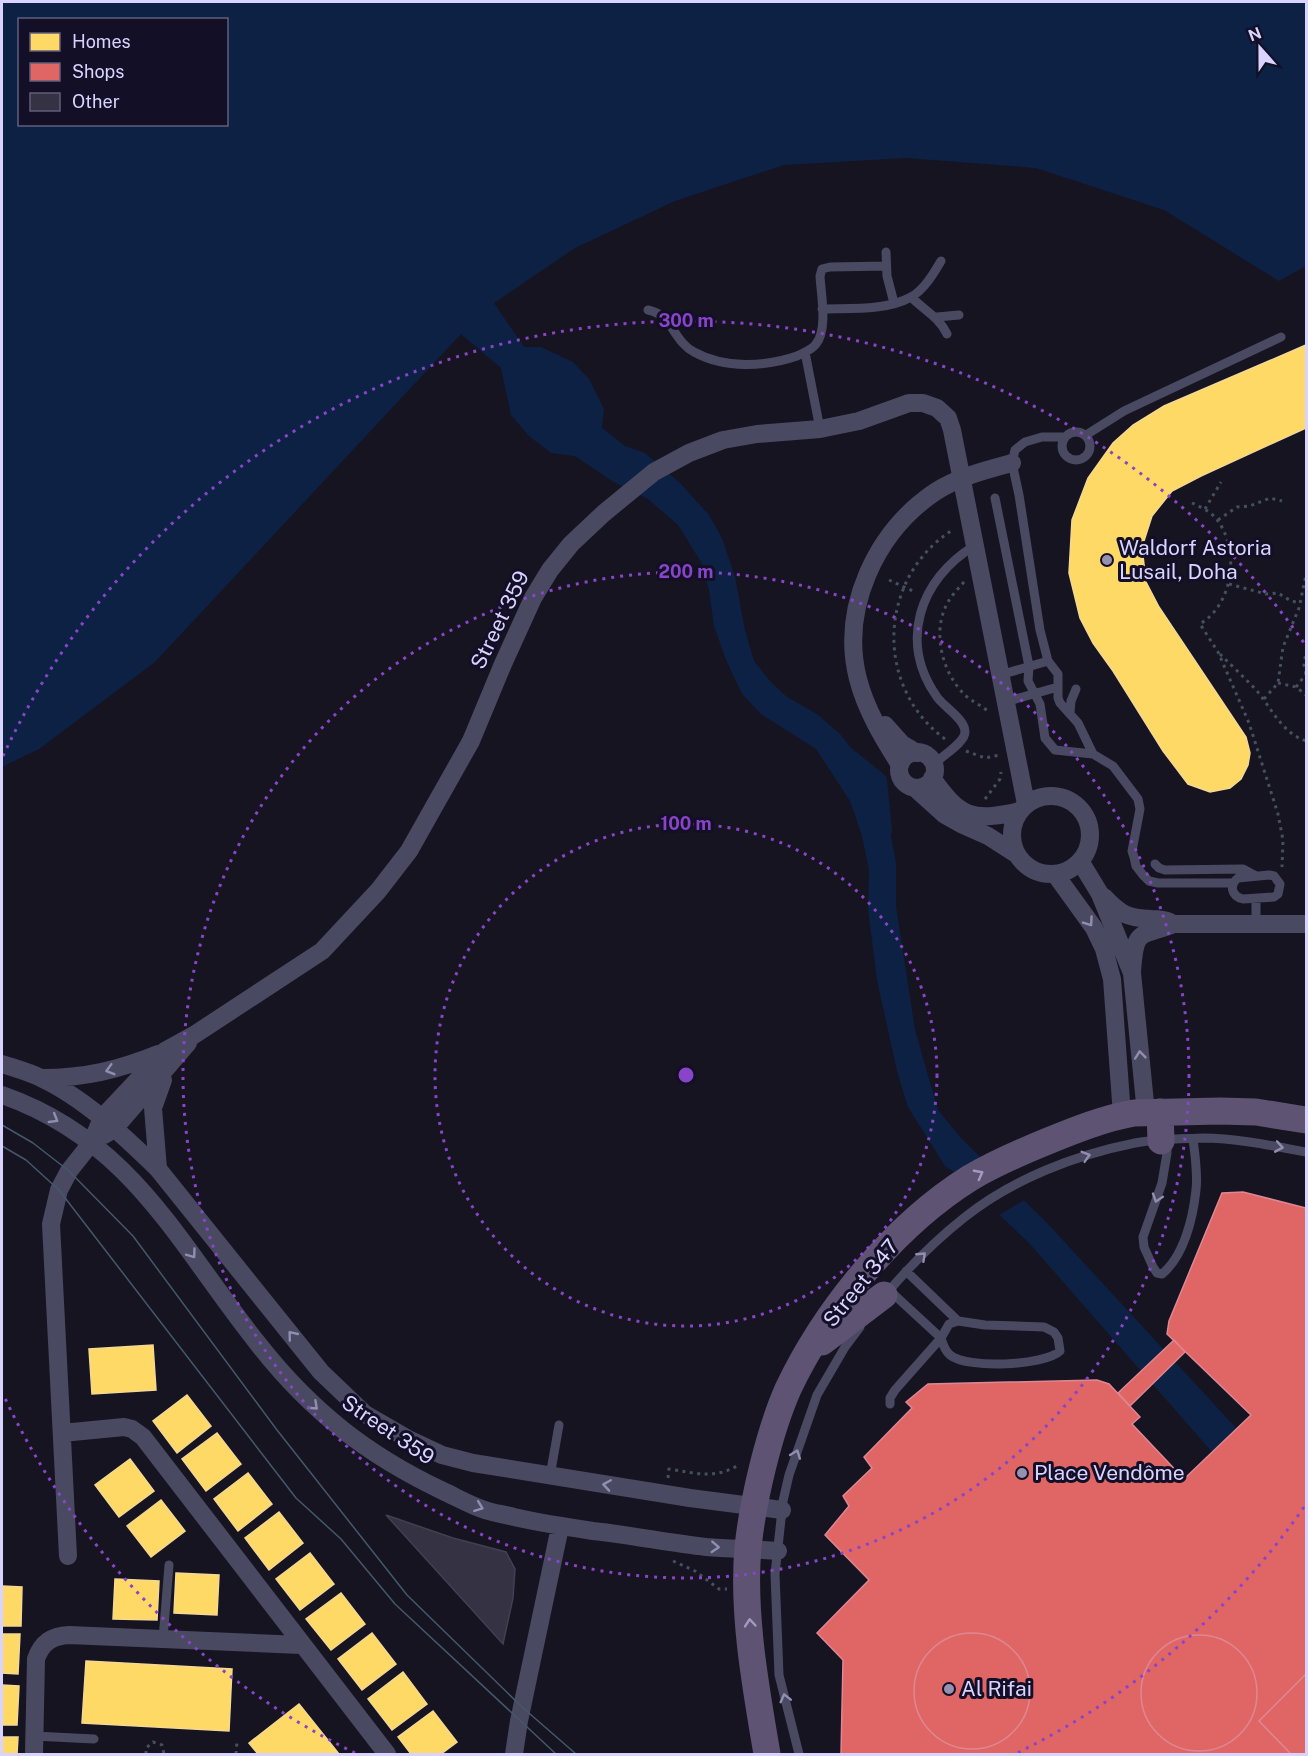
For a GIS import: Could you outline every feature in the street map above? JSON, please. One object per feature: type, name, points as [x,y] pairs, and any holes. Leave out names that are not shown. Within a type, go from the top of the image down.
[{"type":"main road","name":"Street 347","points":[[767,1755],[757,1697],[747,1589],[748,1548],[754,1505],[779,1414],[788,1390],[807,1353],[847,1293],[888,1245],[946,1195],[971,1178],[1014,1155],[1062,1136],[1143,1114],[1195,1110],[1256,1112],[1306,1120]]},
{"type":"main road","points":[[1143,1114],[1164,1141]]},
{"type":"main road","points":[[807,1353],[887,1292]]},
{"type":"street","name":"Street 359","points":[[92,1142],[167,1059],[194,1035],[322,951],[378,891],[409,851],[471,741],[533,598],[550,570],[571,544],[654,472],[689,453],[723,440],[757,434],[820,429],[859,421],[909,404],[923,404],[937,408],[948,418],[952,430],[967,550]]},
{"type":"street","points":[[917,753],[902,744],[885,724],[867,678],[863,642],[866,611],[873,584],[898,538],[917,517],[960,490],[1013,468]]},
{"type":"street","points":[[1013,468],[957,480],[911,510],[880,549],[865,579],[856,610],[853,644],[855,662],[867,706],[900,765],[901,780],[915,788],[945,815],[988,836],[1016,854]]},
{"type":"street","points":[[900,765],[907,755],[924,754],[951,803],[962,812],[976,816],[993,816],[1023,808],[1041,797],[1058,796],[1073,802],[1084,815],[1090,830],[1088,847],[1080,861],[1064,872],[1046,874],[1028,868],[1012,846],[1012,828],[1023,808],[1000,675],[967,550]]},
{"type":"street","points":[[915,788],[928,784],[933,771]]},
{"type":"street","points":[[1080,861],[1100,894],[1132,973]]},
{"type":"street","points":[[1055,874],[1094,928],[1104,949],[1143,1114]]},
{"type":"street","points":[[1100,894],[1118,912],[1128,916],[1164,919],[1174,924]]},
{"type":"street","points":[[1143,1114],[1132,973],[1134,947],[1139,938],[1153,929],[1174,924],[1306,924]]},
{"type":"street","name":"Street 359","points":[[41,1078],[89,1076],[134,1064],[167,1059]]},
{"type":"street","name":"Street 359","points":[[158,1169],[153,1108],[167,1059]]},
{"type":"street","name":"Street 359","points":[[2,1064],[41,1078],[108,1124],[158,1169],[321,1372],[365,1414],[410,1440],[442,1455],[473,1463],[782,1510]]},
{"type":"street","name":"Street 359","points":[[2,1095],[43,1113],[92,1142],[139,1186],[161,1212],[259,1345],[299,1391],[341,1431],[387,1462],[482,1509],[560,1527],[707,1547],[778,1551]]},
{"type":"street","points":[[69,1557],[51,1224],[59,1190],[69,1171],[92,1142]]},
{"type":"street","points":[[62,1433],[124,1427],[132,1429],[143,1437],[387,1755]]},
{"type":"street","points":[[514,1755],[519,1721],[560,1527]]},
{"type":"street","points":[[34,1755],[36,1659],[40,1649],[47,1641],[57,1636],[302,1645]]},
{"type":"lane","points":[[886,252],[886,266],[894,303]]},
{"type":"lane","points":[[822,309],[874,307],[911,297],[941,261]]},
{"type":"lane","points":[[648,310],[659,312],[692,352],[717,360],[749,365],[777,363],[805,352],[816,344],[822,331],[820,276],[822,270],[830,267],[886,266]]},
{"type":"lane","points":[[911,297],[925,311],[937,317],[959,315]]},
{"type":"lane","points":[[937,317],[946,334]]},
{"type":"lane","points":[[1086,435],[1124,411],[1281,337]]},
{"type":"lane","points":[[805,352],[820,429]]},
{"type":"lane","points":[[1065,437],[1062,442],[1063,453],[1067,458],[1078,461],[1090,451],[1089,439],[1086,435],[1075,432],[1065,437],[1042,437],[1025,442],[1015,450],[1013,468],[1040,630],[1048,661],[1058,674],[1058,698],[1078,723],[1093,754]]},
{"type":"lane","points":[[995,498],[1029,666],[1028,681],[1041,711],[1045,738],[1050,746],[1063,752],[1093,754],[1113,766],[1138,799],[1140,809],[1132,851],[1136,866],[1149,881],[1233,884]]},
{"type":"lane","points":[[933,771],[940,756],[963,740],[965,732],[963,725],[938,699],[931,687],[921,662],[919,621],[925,597],[941,571],[967,550]]},
{"type":"lane","points":[[1000,675],[1048,661]]},
{"type":"lane","points":[[1005,702],[1058,687]]},
{"type":"lane","points":[[1070,713],[1071,701],[1076,689]]},
{"type":"lane","points":[[1155,864],[1165,870],[1243,869],[1256,876]]},
{"type":"lane","points":[[1269,875],[1278,879],[1280,889],[1278,894],[1269,898],[1238,898],[1232,891],[1233,884],[1238,878],[1269,875]]},
{"type":"lane","points":[[1256,898],[1256,923]]},
{"type":"lane","points":[[1164,1141],[1167,1153],[1162,1183],[1143,1237],[1144,1247],[1153,1267],[1157,1273],[1162,1274],[1170,1268],[1178,1255],[1194,1205],[1196,1170],[1193,1139]]},
{"type":"lane","name":"Street 347","points":[[799,1755],[779,1675],[775,1574],[782,1510],[789,1475],[817,1395],[844,1347],[887,1292],[906,1271],[965,1217],[1004,1191],[1081,1157],[1137,1143],[1193,1139],[1252,1142],[1306,1152]]},
{"type":"lane","points":[[906,1271],[958,1321]]},
{"type":"lane","points":[[887,1292],[941,1338],[944,1348],[955,1357],[993,1364],[1044,1358],[1060,1351],[1058,1338],[1054,1332],[1044,1327],[985,1325],[958,1321],[949,1324],[941,1338],[895,1390],[890,1398],[891,1404]]},
{"type":"lane","points":[[550,1476],[560,1425]]},
{"type":"lane","points":[[163,1639],[169,1565]]},
{"type":"lane","points":[[34,1736],[94,1739]]},
{"type":"path","points":[[1205,509],[1221,482]]},
{"type":"path","points":[[1218,520],[1238,507],[1250,506],[1270,498],[1282,501]]},
{"type":"path","points":[[1192,503],[1205,509],[1218,520],[1226,536],[1231,569],[1229,584],[1216,609],[1200,624],[1218,652],[1249,723],[1278,814],[1284,854],[1278,879]]},
{"type":"path","points":[[955,529],[967,550],[965,581],[948,601],[944,610],[940,633],[941,648],[950,675],[956,685],[970,700],[989,711],[992,722]]},
{"type":"path","points":[[1264,699],[1278,683],[1283,647],[1300,603],[1306,575]]},
{"type":"path","points":[[889,580],[925,597]]},
{"type":"path","points":[[1229,584],[1256,592],[1278,593],[1291,601],[1300,603]]},
{"type":"path","points":[[1218,652],[1264,699],[1274,715],[1292,735],[1306,741]]},
{"type":"path","points":[[1296,687],[1306,674],[1304,665],[1306,652]]},
{"type":"path","points":[[1278,683],[1296,687],[1306,695]]},
{"type":"path","points":[[999,755],[1000,761]]},
{"type":"path","points":[[976,816],[984,800],[1000,779],[1001,768]]},
{"type":"path","points":[[665,1493],[669,1469],[712,1475],[725,1472],[740,1464],[763,1469]]},
{"type":"path","points":[[657,1539],[654,1553],[695,1571],[719,1590],[747,1589]]},
{"type":"path","points":[[236,1755],[237,1741]]},
{"type":"path","points":[[146,1755],[146,1748],[153,1742],[162,1745],[164,1755]]},
{"type":"water","points":[[2,2],[1306,2],[1306,266],[1279,281],[1164,210],[1036,168],[906,158],[784,165],[675,201],[575,248],[494,303],[524,347],[541,347],[573,362],[589,379],[604,409],[602,428],[625,446],[645,453],[680,483],[709,515],[722,538],[735,577],[745,630],[754,661],[787,697],[817,714],[840,734],[857,756],[890,831],[896,864],[896,906],[915,1030],[938,1110],[961,1138],[1048,1224],[1236,1428],[1212,1452],[1029,1243],[945,1166],[908,1107],[898,1075],[877,980],[868,909],[869,870],[862,836],[850,801],[816,749],[761,714],[742,694],[726,660],[714,626],[709,590],[701,562],[678,525],[648,499],[612,481],[575,456],[551,453],[529,436],[511,415],[501,368],[461,334],[155,662],[39,749],[2,767]]},
{"type":"pier","points":[[984,1157],[1026,1199],[996,1217],[954,1176]]},
{"type":"building: Homes","name":"Waldorf Astoria Lusail, Doha","points":[[1306,345],[1306,428],[1172,491],[1152,516],[1142,547],[1146,582],[1159,607],[1246,737],[1250,753],[1248,765],[1241,779],[1230,788],[1210,792],[1188,784],[1163,751],[1093,643],[1080,618],[1069,573],[1072,520],[1088,478],[1113,443],[1133,425],[1164,406]]},
{"type":"building: Homes","points":[[153,1345],[156,1390],[92,1394],[89,1349]]},
{"type":"building: Homes","points":[[187,1395],[211,1426],[177,1453],[153,1421]]},
{"type":"building: Homes","points":[[217,1433],[241,1464],[206,1491],[182,1459]]},
{"type":"building: Homes","points":[[130,1459],[154,1491],[119,1517],[95,1485]]},
{"type":"building: Homes","points":[[248,1473],[272,1504],[238,1531],[214,1499]]},
{"type":"building: Homes","points":[[161,1500],[185,1531],[151,1557],[127,1526]]},
{"type":"building: Homes","points":[[279,1512],[303,1543],[269,1570],[245,1538]]},
{"type":"building: Homes","points":[[310,1553],[334,1584],[300,1610],[276,1579]]},
{"type":"building: Homes","points":[[176,1573],[219,1575],[217,1615],[174,1613]]},
{"type":"building: Homes","points":[[115,1579],[159,1581],[157,1620],[113,1619]]},
{"type":"building: Homes","points":[[2,1586],[22,1587],[21,1626],[2,1626]]},
{"type":"building: Homes","points":[[341,1593],[365,1624],[331,1650],[306,1619]]},
{"type":"building: Homes","points":[[372,1633],[396,1664],[362,1690],[338,1659]]},
{"type":"building: Homes","points":[[2,1634],[20,1634],[18,1674],[2,1673]]},
{"type":"building: Homes","points":[[86,1661],[232,1669],[229,1731],[82,1723]]},
{"type":"building: Homes","points":[[403,1672],[427,1704],[392,1730],[368,1699]]},
{"type":"building: Homes","points":[[2,1685],[19,1686],[17,1725],[2,1725]]},
{"type":"building: Homes","points":[[299,1704],[339,1754],[258,1754],[249,1743]]},
{"type":"building: Homes","points":[[433,1711],[457,1742],[441,1754],[411,1754],[398,1737]]},
{"type":"building: Homes","points":[[2,1737],[18,1737],[17,1754],[2,1754]]},
{"type":"building: Shops","name":"Place Vendôme","points":[[1243,1192],[1306,1208],[1306,1754],[841,1754],[843,1660],[817,1633],[869,1580],[825,1535],[849,1506],[843,1496],[872,1468],[864,1457],[912,1408],[906,1402],[928,1384],[1097,1380],[1109,1384],[1140,1417],[1132,1424],[1184,1479],[1251,1415],[1167,1334],[1169,1321],[1222,1193]]},
{"type":"building: Shops","name":"Place Vendôme","points":[[1243,1192],[1306,1208],[1306,1754],[841,1754],[843,1660],[817,1633],[869,1580],[825,1535],[849,1506],[843,1496],[872,1468],[864,1457],[912,1408],[906,1402],[928,1384],[1097,1380],[1109,1384],[1140,1417],[1132,1424],[1184,1479],[1251,1415],[1167,1334],[1169,1321],[1222,1193]]},
{"type":"building: Shops","points":[[1174,1340],[1185,1352],[1130,1406],[1118,1393]]},
{"type":"building: Shops","points":[[972,1633],[994,1637],[1013,1650],[1026,1669],[1030,1691],[1026,1713],[1013,1732],[994,1745],[972,1749],[950,1745],[931,1732],[918,1713],[914,1691],[918,1669],[931,1650],[950,1637]]},
{"type":"building: Shops","points":[[1199,1635],[1221,1639],[1240,1652],[1253,1671],[1257,1693],[1253,1715],[1240,1734],[1221,1747],[1199,1751],[1177,1747],[1158,1734],[1145,1715],[1141,1693],[1145,1671],[1158,1652],[1177,1639]]},
{"type":"building: Shops","points":[[1306,1674],[1306,1754],[1291,1754],[1259,1721]]},
{"type":"building: Other","points":[[386,1515],[453,1538],[506,1552],[515,1569],[513,1598],[503,1644]]},
{"type":"waterway","points":[[843,753],[878,781],[883,831]]},
{"type":"tram line","points":[[2,1125],[33,1143],[69,1171],[133,1236],[277,1430],[407,1595],[522,1707],[576,1754]]},
{"type":"tram line","points":[[2,1146],[26,1160],[59,1190],[296,1498],[341,1539],[395,1604],[556,1754]]},
{"type":"place","name":"Waldorf Astoria Lusail, Doha","points":[[1107,560]]},
{"type":"place","name":"Place Vendôme","points":[[1022,1473]]},
{"type":"place","name":"Al Rifai","points":[[949,1689]]}]
